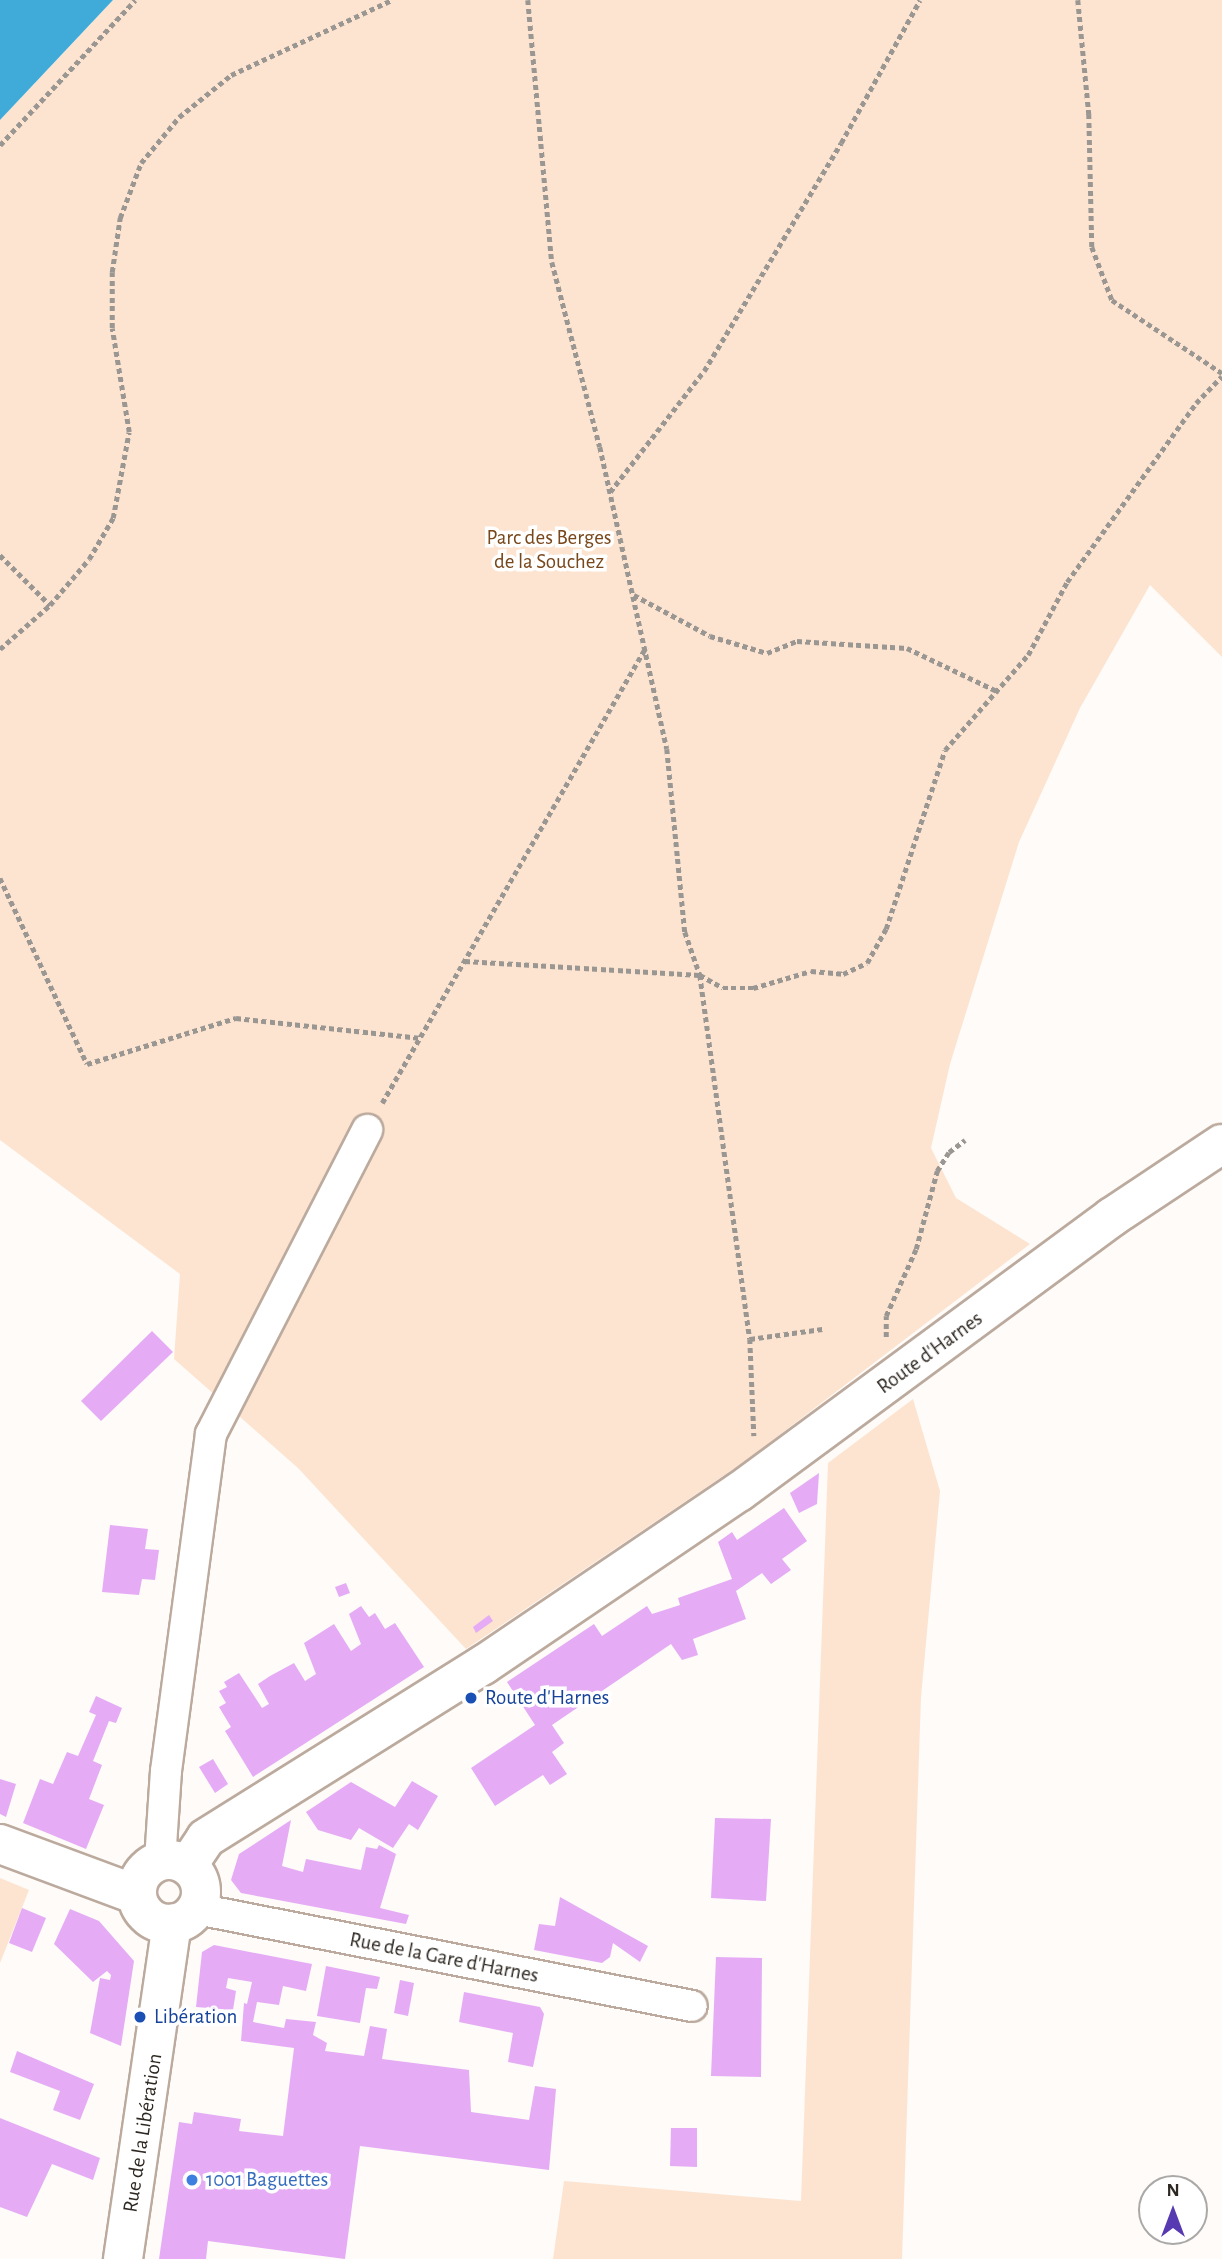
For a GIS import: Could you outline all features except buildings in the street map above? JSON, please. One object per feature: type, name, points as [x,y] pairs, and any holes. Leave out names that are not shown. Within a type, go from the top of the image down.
[{"type":"main road","name":"Route d'Harnes","points":[[174,1863],[206,1838],[483,1665],[756,1479],[895,1380],[1112,1217],[1222,1144]]},
{"type":"main road","points":[[0,1844],[136,1895]]},
{"type":"main road","points":[[174,1863],[201,1887],[185,1917],[144,1914],[136,1895],[141,1876],[174,1863]]},
{"type":"main road","name":"Rue de la Libération","points":[[123,2259],[185,1917]]},
{"type":"street","points":[[174,1863],[166,1771],[211,1434],[367,1130]]},
{"type":"street","name":"Rue de la Gare d'Harnes","points":[[185,1917],[692,2006]]},
{"type":"path","points":[[0,145],[135,0]]},
{"type":"path","points":[[0,649],[50,605],[89,559],[113,518],[124,479],[129,432],[112,328],[112,272],[120,218],[141,163],[179,117],[231,75],[392,0]]},
{"type":"path","points":[[528,0],[552,262],[610,492],[667,749],[685,932],[700,975],[750,1339],[756,1479]]},
{"type":"path","points":[[610,492],[704,371],[841,144],[920,0]]},
{"type":"path","points":[[465,961],[700,975],[723,988],[753,988],[811,971],[843,974],[867,963],[886,929],[945,750],[973,715],[999,692],[1028,655],[1067,582],[1196,403],[1222,375],[1112,300],[1092,247],[1088,114],[1078,0]]},
{"type":"path","points":[[0,555],[50,605]]},
{"type":"path","points":[[634,595],[710,636],[767,653],[797,641],[907,648],[999,692]]},
{"type":"path","points":[[367,1130],[646,647]]},
{"type":"path","points":[[0,878],[87,1063],[236,1018],[421,1038]]},
{"type":"path","points":[[895,1380],[886,1316],[916,1250],[937,1171],[949,1152],[965,1140]]},
{"type":"path","points":[[750,1339],[822,1329]]},
{"type":"green space","name":"Parc des Berges de la Souchez","points":[[113,0],[1222,0],[1222,657],[1150,585],[1080,708],[1019,842],[950,1064],[931,1148],[956,1198],[1030,1244],[744,1462],[466,1649],[298,1468],[174,1359],[180,1274],[0,1140],[0,120]]},
{"type":"green space","points":[[913,1399],[940,1491],[921,1697],[902,2259],[553,2259],[564,2181],[801,2201],[828,1463]]},
{"type":"green space","points":[[0,1878],[29,1890],[0,1963]]},
{"type":"water","points":[[0,0],[113,0],[0,120]]},
{"type":"place","name":"Route d'Harnes","points":[[471,1698]]},
{"type":"place","name":"Libération","points":[[140,2017]]},
{"type":"place","name":"1001 Baguettes","points":[[192,2180]]}]
